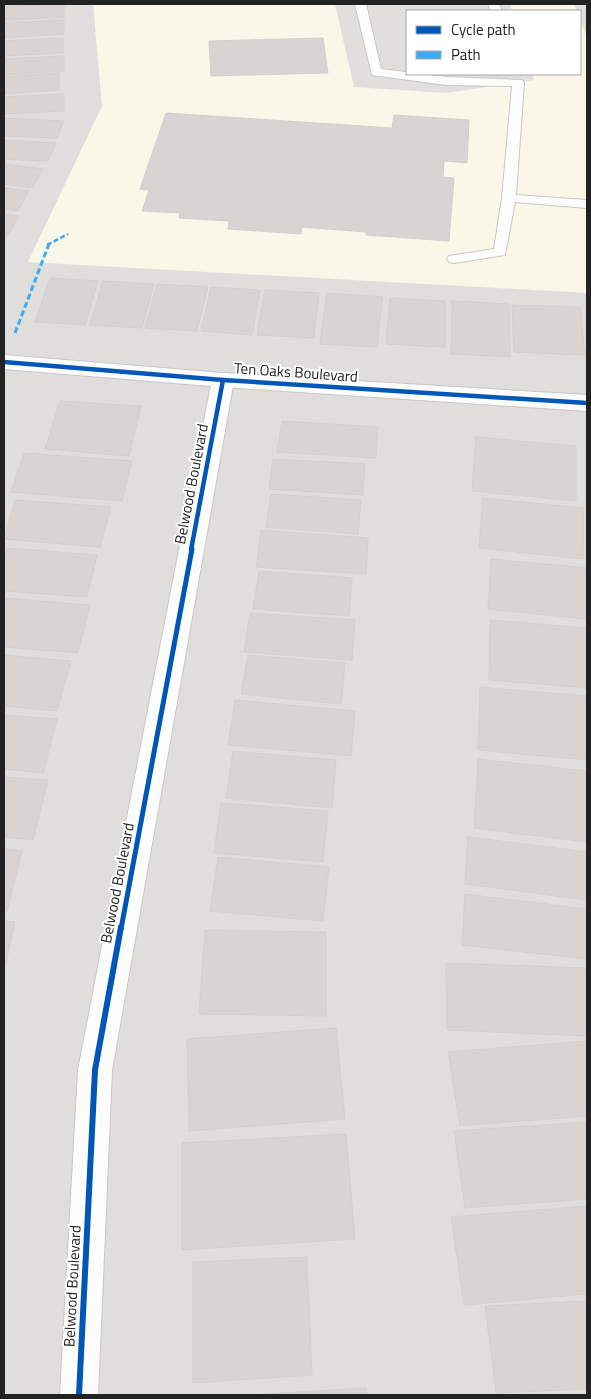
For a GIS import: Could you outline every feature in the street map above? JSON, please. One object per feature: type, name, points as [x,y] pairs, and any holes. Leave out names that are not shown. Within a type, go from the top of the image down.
[{"type":"street","name":"Ten Oaks Boulevard","points":[[4,362],[223,380],[587,403]]},
{"type":"street","name":"Belwood Boulevard","points":[[80,1395],[95,1070],[223,380]]},
{"type":"lane","points":[[360,4],[376,72],[447,81],[517,78],[509,198],[500,252],[454,259]]},
{"type":"lane","points":[[509,198],[587,204]]},
{"type":"shaded area","points":[[4,4],[587,4],[587,1395],[4,1395]]},
{"type":"shaded area","points":[[93,4],[574,4],[577,10],[406,10],[406,75],[581,75],[581,22],[587,37],[587,293],[28,262],[102,106]]},
{"type":"shaded area","points":[[335,4],[510,4],[512,10],[406,10],[406,75],[532,75],[534,80],[446,93],[354,87]]},
{"type":"building","points":[[64,4],[64,17],[4,20],[4,6]]},
{"type":"building","points":[[64,20],[64,34],[4,38],[4,23]]},
{"type":"building","points":[[63,38],[63,53],[4,56],[4,41]]},
{"type":"building","points":[[323,38],[328,73],[211,76],[209,41]]},
{"type":"building","points":[[64,56],[64,71],[4,75],[4,59]]},
{"type":"building","points":[[59,73],[59,90],[4,94],[4,77]]},
{"type":"building","points":[[64,94],[64,111],[4,114],[4,97]]},
{"type":"building","points":[[166,113],[392,128],[394,115],[469,120],[467,163],[444,161],[443,177],[454,178],[449,241],[366,235],[366,232],[302,227],[301,234],[228,229],[229,221],[179,218],[180,213],[142,211],[149,190],[140,189]]},
{"type":"building","points":[[4,118],[64,121],[57,138],[4,136]]},
{"type":"building","points":[[4,140],[56,143],[48,161],[4,159]]},
{"type":"building","points":[[4,164],[43,169],[32,188],[4,184]]},
{"type":"building","points":[[4,188],[29,191],[18,211],[4,209]]},
{"type":"building","points":[[4,214],[19,216],[7,236],[4,236]]},
{"type":"building","points":[[50,278],[98,281],[85,325],[35,322]]},
{"type":"building","points":[[103,281],[154,284],[142,328],[90,325]]},
{"type":"building","points":[[157,284],[208,287],[197,331],[145,328]]},
{"type":"building","points":[[211,287],[260,290],[252,335],[201,331]]},
{"type":"building","points":[[265,290],[319,293],[314,338],[257,335]]},
{"type":"building","points":[[327,293],[383,297],[377,347],[320,344]]},
{"type":"building","points":[[390,298],[445,301],[445,347],[386,344]]},
{"type":"building","points":[[452,301],[509,304],[510,357],[451,354]]},
{"type":"building","points":[[512,305],[580,307],[585,355],[514,352]]},
{"type":"building","points":[[60,401],[141,406],[129,456],[45,449]]},
{"type":"building","points":[[282,421],[378,427],[376,458],[277,452]]},
{"type":"building","points":[[476,437],[576,446],[576,501],[472,491]]},
{"type":"building","points":[[24,453],[132,461],[122,501],[11,492]]},
{"type":"building","points":[[273,459],[365,464],[363,495],[269,489]]},
{"type":"building","points":[[271,494],[361,500],[358,534],[266,527]]},
{"type":"building","points":[[483,498],[584,508],[583,559],[479,548]]},
{"type":"building","points":[[15,500],[111,507],[100,547],[4,539]]},
{"type":"building","points":[[261,530],[368,538],[366,574],[256,567]]},
{"type":"building","points":[[7,548],[97,555],[87,597],[4,591],[4,559]]},
{"type":"building","points":[[491,559],[587,568],[587,619],[488,609]]},
{"type":"building","points":[[259,571],[352,578],[349,616],[253,609]]},
{"type":"building","points":[[4,598],[90,605],[78,653],[4,647]]},
{"type":"building","points":[[250,613],[355,620],[352,660],[244,652]]},
{"type":"building","points":[[490,620],[587,628],[587,688],[489,680]]},
{"type":"building","points":[[4,655],[71,661],[57,711],[4,706]]},
{"type":"building","points":[[248,655],[345,663],[341,704],[241,694]]},
{"type":"building","points":[[480,687],[587,696],[587,760],[478,750]]},
{"type":"building","points":[[235,700],[355,711],[351,756],[228,745]]},
{"type":"building","points":[[4,715],[57,719],[43,773],[4,769]]},
{"type":"building","points":[[233,751],[336,760],[332,808],[226,798]]},
{"type":"building","points":[[478,759],[587,771],[587,842],[474,828]]},
{"type":"building","points":[[4,777],[48,780],[33,840],[4,837]]},
{"type":"building","points":[[221,803],[328,811],[323,862],[214,853]]},
{"type":"building","points":[[468,837],[587,852],[587,900],[465,884]]},
{"type":"building","points":[[4,849],[22,851],[7,911],[4,910]]},
{"type":"building","points":[[218,857],[329,867],[323,921],[210,911]]},
{"type":"building","points":[[465,894],[587,909],[587,959],[462,945]]},
{"type":"building","points":[[4,921],[15,922],[4,971]]},
{"type":"building","points":[[205,930],[326,932],[326,1016],[199,1014]]},
{"type":"building","points":[[446,963],[587,968],[587,1036],[447,1030]]},
{"type":"building","points":[[336,1028],[345,1119],[189,1131],[187,1039]]},
{"type":"building","points":[[587,1041],[587,1116],[460,1126],[448,1052]]},
{"type":"building","points":[[587,1122],[587,1199],[465,1208],[454,1131]]},
{"type":"building","points":[[346,1134],[355,1239],[182,1250],[182,1143]]},
{"type":"building","points":[[587,1206],[587,1294],[464,1305],[451,1217]]},
{"type":"building","points":[[307,1257],[312,1375],[193,1383],[193,1262]]},
{"type":"building","points":[[587,1301],[587,1389],[496,1393],[485,1306]]},
{"type":"building","points":[[366,1388],[367,1395],[246,1395]]},
{"type":"marked path","points":[[15,333],[47,245],[68,234]]},
{"type":"cycle path","points":[[4,362],[223,380],[587,403]]},
{"type":"cycle path","points":[[79,1395],[95,1070],[223,380]]}]
